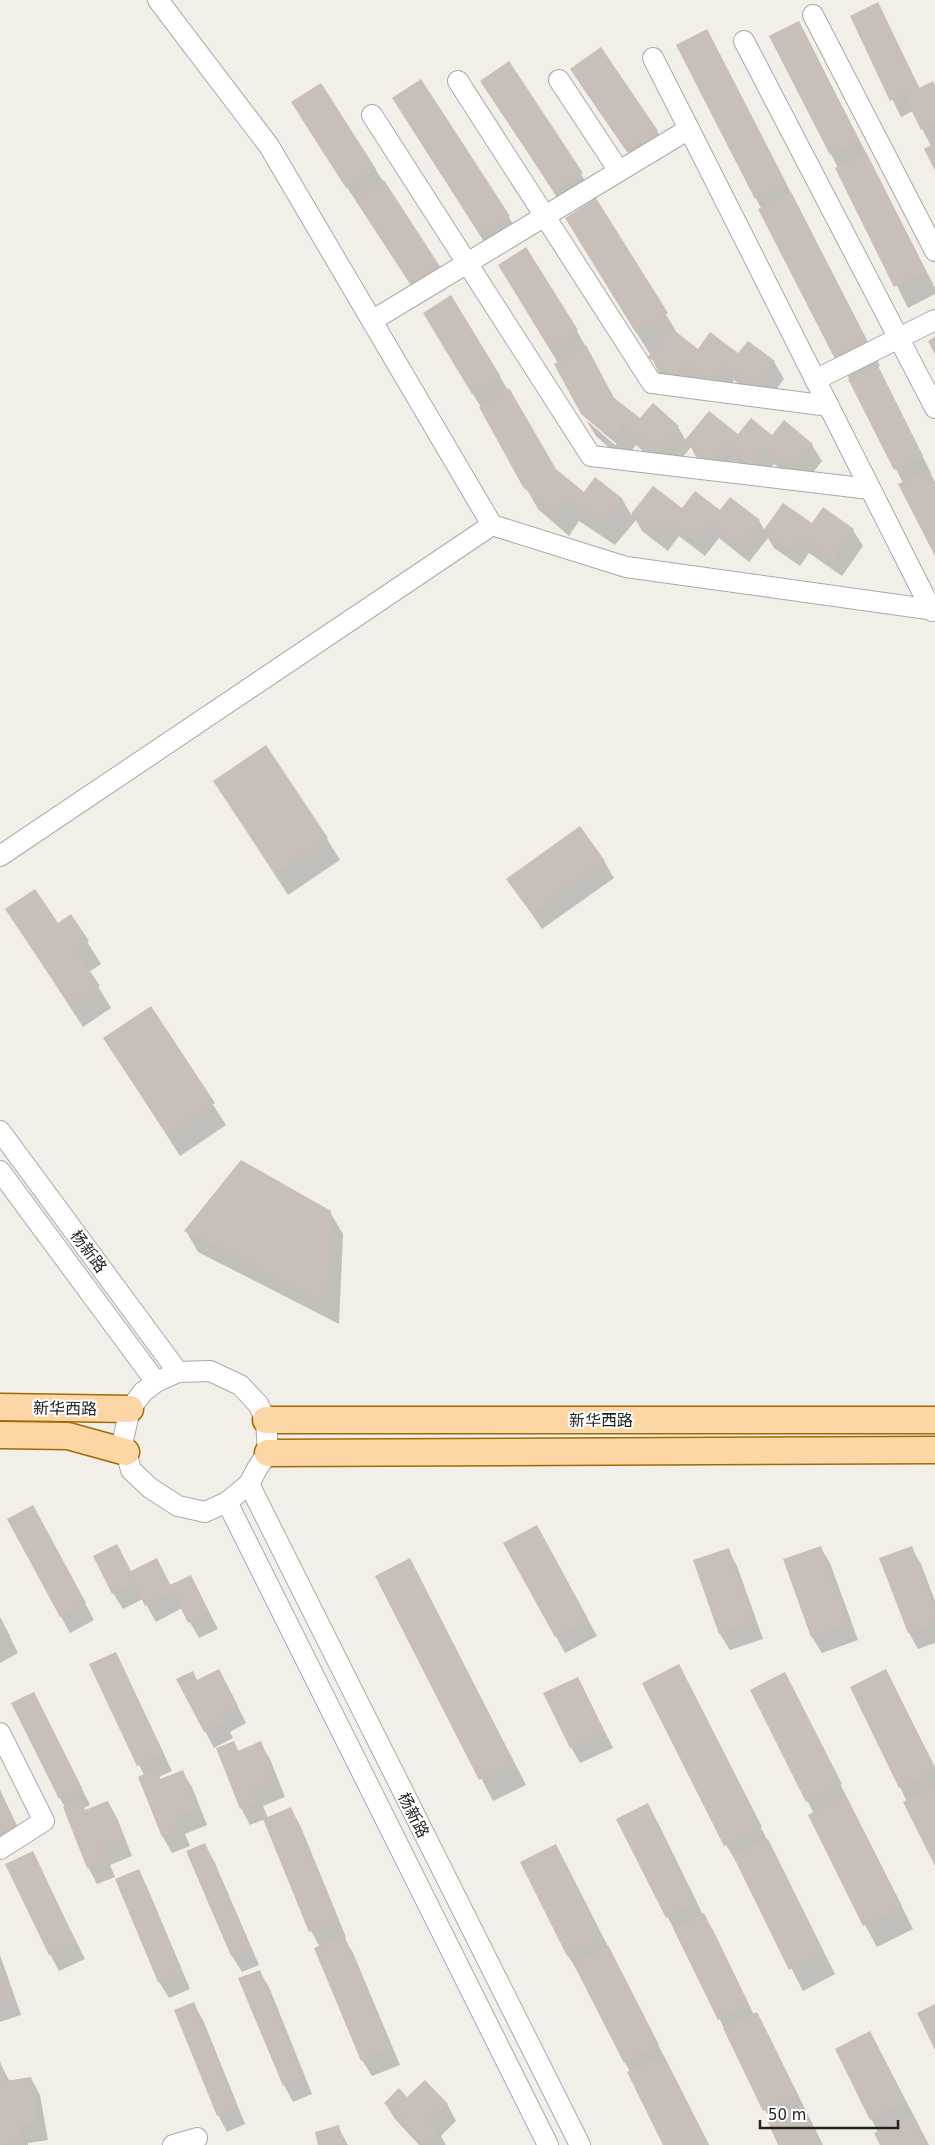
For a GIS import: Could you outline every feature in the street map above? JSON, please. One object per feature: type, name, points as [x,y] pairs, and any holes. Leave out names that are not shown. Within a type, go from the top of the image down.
[{"type":"main road","name":"新华西路","points":[[0,1407],[130,1409]]},
{"type":"main road","name":"新华西路","points":[[266,1420],[935,1420]]},
{"type":"main road","name":"新华西路","points":[[0,1435],[68,1436],[126,1452]]},
{"type":"main road","name":"新华西路","points":[[268,1453],[935,1450]]},
{"type":"street","points":[[158,0],[269,146],[492,525],[626,566],[933,610]]},
{"type":"street","points":[[814,14],[935,251]]},
{"type":"street","points":[[744,41],[935,408]]},
{"type":"street","points":[[653,58],[933,610]]},
{"type":"street","points":[[559,80],[619,171]]},
{"type":"street","points":[[458,81],[652,383],[829,406]]},
{"type":"street","points":[[372,115],[591,456],[870,489]]},
{"type":"street","points":[[373,320],[688,129]]},
{"type":"street","points":[[815,380],[935,320]]},
{"type":"street","points":[[0,856],[492,525]]},
{"type":"street","name":"杨新路","points":[[0,1131],[178,1372]]},
{"type":"street","name":"杨新路","points":[[0,1171],[156,1382]]},
{"type":"street","points":[[210,1371],[240,1385],[258,1404],[266,1420],[268,1453],[258,1467],[250,1484],[228,1502],[204,1512],[178,1506],[150,1488],[131,1470],[123,1440],[130,1409],[143,1392],[156,1382],[178,1372],[210,1371]]},
{"type":"street","name":"杨新路","points":[[250,1484],[580,2145]]},
{"type":"street","name":"杨新路","points":[[228,1502],[548,2145]]},
{"type":"street","points":[[0,1733],[44,1821],[0,1849]]},
{"type":"street","points":[[173,2145],[197,2138]]},
{"type":"building","points":[[878,2],[919,88],[933,81],[935,86],[935,124],[921,130],[904,95],[890,101],[850,16]]},
{"type":"building","points":[[799,21],[859,140],[830,155],[769,36]]},
{"type":"building","points":[[707,29],[786,183],[755,199],[676,45]]},
{"type":"building","points":[[601,47],[658,131],[627,152],[570,69]]},
{"type":"building","points":[[509,61],[583,173],[554,192],[480,81]]},
{"type":"building","points":[[421,79],[510,216],[480,235],[392,98]]},
{"type":"building","points":[[321,83],[376,169],[346,188],[291,102]]},
{"type":"building","points":[[935,143],[935,171],[924,149]]},
{"type":"building","points":[[866,152],[926,271],[894,287],[835,168]]},
{"type":"building","points":[[384,180],[441,268],[412,287],[355,199]]},
{"type":"building","points":[[791,192],[869,344],[836,361],[758,209]]},
{"type":"building","points":[[596,198],[668,313],[636,333],[565,218]]},
{"type":"building","points":[[526,247],[578,330],[549,348],[498,265]]},
{"type":"building","points":[[451,295],[501,377],[472,394],[423,313]]},
{"type":"building","points":[[670,327],[698,349],[710,332],[738,353],[748,341],[775,361],[755,388],[724,365],[710,383],[684,364],[675,377],[648,357]]},
{"type":"building","points":[[935,337],[935,355],[928,341]]},
{"type":"building","points":[[586,345],[614,398],[640,418],[653,403],[679,426],[656,453],[623,424],[612,440],[581,414],[554,364]]},
{"type":"building","points":[[877,364],[923,456],[894,470],[848,379]]},
{"type":"building","points":[[509,388],[556,469],[584,492],[595,477],[623,499],[603,524],[566,500],[556,516],[523,487],[479,407]]},
{"type":"building","points":[[709,411],[738,434],[751,418],[772,435],[784,420],[813,444],[792,470],[765,448],[751,465],[726,446],[712,463],[685,440]]},
{"type":"building","points":[[928,469],[935,482],[935,556],[898,484]]},
{"type":"building","points":[[653,486],[682,508],[695,491],[720,510],[730,497],[760,520],[740,547],[709,522],[695,541],[669,520],[658,535],[631,514]]},
{"type":"building","points":[[783,503],[812,523],[823,507],[854,529],[832,561],[799,537],[790,550],[763,531]]},
{"type":"building","points":[[266,745],[328,838],[275,874],[213,781]]},
{"type":"building","points":[[580,826],[605,861],[532,914],[506,879]]},
{"type":"building","points":[[35,889],[58,923],[71,914],[89,941],[76,950],[100,986],[70,1006],[5,909]]},
{"type":"building","points":[[151,1006],[215,1103],[167,1135],[103,1038]]},
{"type":"building","points":[[241,1160],[331,1211],[327,1304],[184,1231]]},
{"type":"building","points":[[33,1505],[86,1603],[60,1617],[7,1519]]},
{"type":"building","points":[[537,1525],[588,1619],[555,1637],[503,1543]]},
{"type":"building","points":[[117,1544],[131,1571],[157,1558],[170,1585],[191,1575],[209,1612],[188,1623],[173,1592],[145,1606],[134,1583],[112,1594],[93,1556]]},
{"type":"building","points":[[821,1546],[849,1624],[811,1637],[783,1559]]},
{"type":"building","points":[[912,1546],[935,1607],[935,1623],[908,1633],[879,1558]]},
{"type":"building","points":[[729,1548],[754,1622],[719,1634],[693,1560]]},
{"type":"building","points":[[410,1558],[514,1763],[479,1780],[375,1576]]},
{"type":"building","points":[[0,1617],[10,1636],[0,1642]]},
{"type":"building","points":[[116,1652],[164,1754],[137,1766],[89,1664]]},
{"type":"building","points":[[679,1664],[762,1827],[724,1846],[642,1683]]},
{"type":"building","points":[[219,1669],[238,1706],[221,1715],[225,1721],[204,1732],[176,1679],[193,1671],[197,1680]]},
{"type":"building","points":[[886,1669],[935,1768],[935,1770],[899,1788],[850,1687]]},
{"type":"building","points":[[785,1672],[842,1784],[806,1802],[750,1690]]},
{"type":"building","points":[[578,1677],[604,1731],[570,1748],[543,1693]]},
{"type":"building","points":[[34,1692],[82,1788],[59,1799],[11,1703]]},
{"type":"building","points":[[234,1741],[238,1751],[261,1741],[276,1781],[254,1789],[259,1801],[240,1809],[216,1748]]},
{"type":"building","points":[[156,1769],[160,1779],[183,1770],[198,1809],[176,1817],[181,1829],[162,1837],[138,1777]]},
{"type":"building","points":[[935,1786],[935,1866],[903,1802]]},
{"type":"building","points":[[0,1790],[17,1826],[0,1834]]},
{"type":"building","points":[[846,1796],[902,1906],[863,1926],[808,1815]]},
{"type":"building","points":[[81,1800],[85,1810],[108,1801],[124,1840],[102,1848],[106,1860],[87,1868],[63,1807]]},
{"type":"building","points":[[648,1803],[697,1903],[666,1918],[616,1819]]},
{"type":"building","points":[[291,1807],[338,1920],[309,1932],[263,1819]]},
{"type":"building","points":[[768,1839],[824,1952],[789,1970],[733,1856]]},
{"type":"building","points":[[205,1843],[251,1948],[231,1956],[186,1851]]},
{"type":"building","points":[[556,1844],[602,1939],[567,1956],[520,1862]]},
{"type":"building","points":[[33,1851],[76,1942],[49,1955],[5,1864]]},
{"type":"building","points":[[139,1869],[182,1972],[158,1982],[115,1879]]},
{"type":"building","points":[[704,1913],[749,2005],[718,2020],[673,1928]]},
{"type":"building","points":[[344,1935],[391,2048],[361,2061],[314,1948]]},
{"type":"building","points":[[608,1945],[659,2045],[624,2063],[573,1963]]},
{"type":"building","points":[[0,1963],[13,1998],[0,2002]]},
{"type":"building","points":[[260,1970],[303,2077],[283,2086],[238,1978]]},
{"type":"building","points":[[194,2002],[237,2107],[217,2116],[174,2010]]},
{"type":"building","points":[[935,2004],[935,2050],[917,2013]]},
{"type":"building","points":[[757,2012],[797,2094],[763,2111],[723,2028]]},
{"type":"building","points":[[870,2031],[906,2102],[870,2120],[835,2049]]},
{"type":"building","points":[[663,2054],[709,2145],[663,2145],[627,2072]]},
{"type":"building","points":[[0,2061],[5,2081],[31,2077],[39,2123],[19,2127],[22,2142],[4,2145],[0,2145]]},
{"type":"building","points":[[425,2080],[448,2104],[430,2121],[439,2131],[424,2145],[384,2103],[399,2088],[407,2097]]},
{"type":"building","points":[[802,2104],[822,2145],[778,2145],[767,2120]]},
{"type":"building","points":[[913,2114],[928,2145],[880,2145],[874,2133]]},
{"type":"building","points":[[339,2125],[344,2145],[318,2145],[315,2132]]}]
